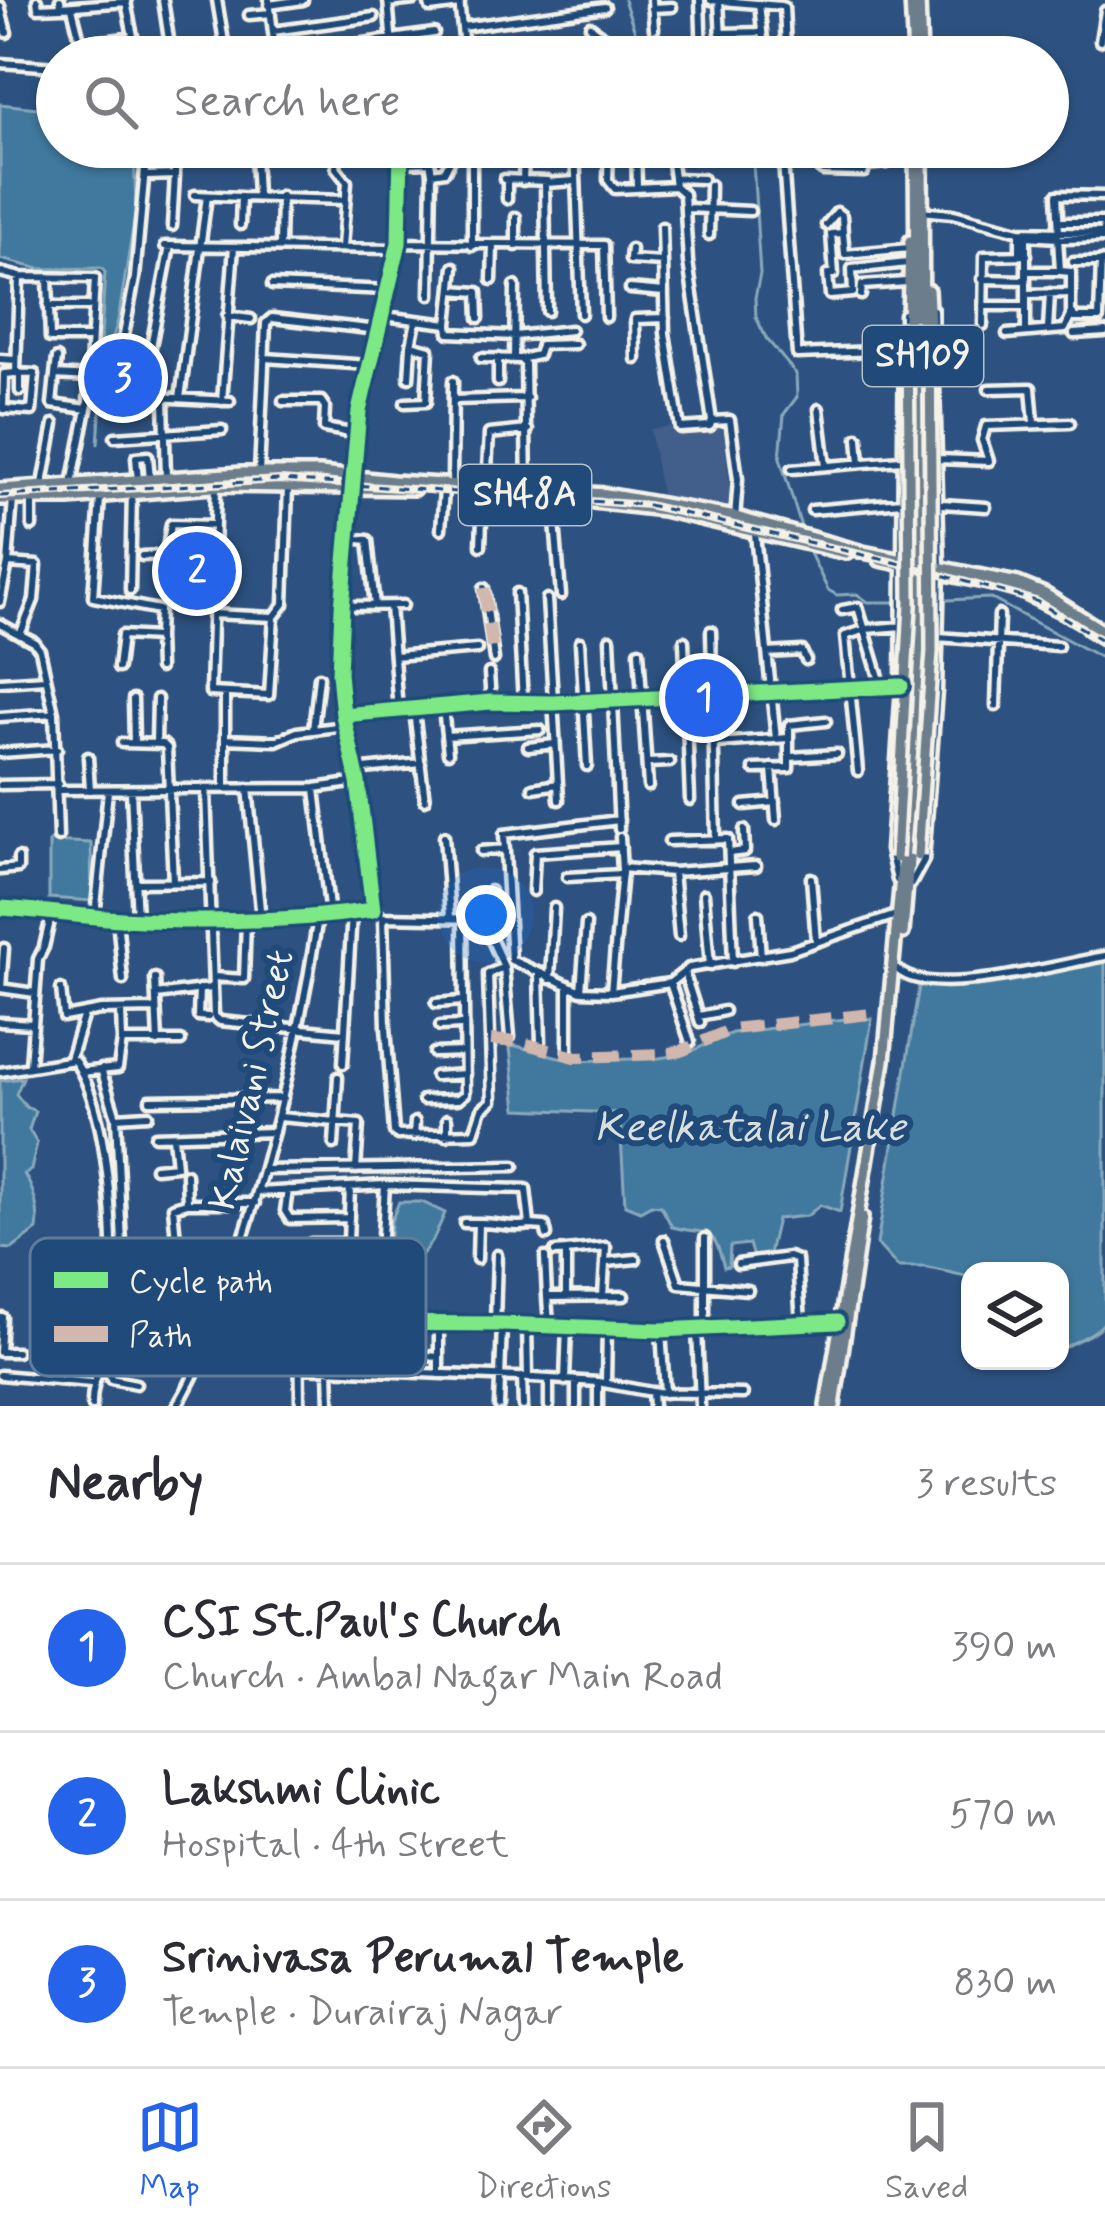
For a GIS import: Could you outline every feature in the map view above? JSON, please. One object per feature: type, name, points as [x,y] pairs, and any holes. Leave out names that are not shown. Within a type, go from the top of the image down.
[{"type":"main road","points":[[915,0],[917,36]]},
{"type":"main road","name":"SH109","points":[[892,1008],[924,674],[918,168]]},
{"type":"main road","points":[[902,910],[896,859],[910,606],[908,288],[902,264],[919,216]]},
{"type":"main road","points":[[902,910],[918,856],[932,651],[930,325],[919,216]]},
{"type":"main road","name":"SH48A","points":[[6,500],[69,499],[166,478],[259,473],[663,510],[792,536]]},
{"type":"main road","name":"SH48A","points":[[140,484],[288,487],[352,481]]},
{"type":"main road","name":"SH48A","points":[[0,489],[71,485],[101,489]]},
{"type":"main road","name":"SH48A","points":[[484,490],[606,494],[921,566],[1018,583],[1045,594],[1105,636]]},
{"type":"main road","name":"SH109","points":[[830,1406],[898,970],[921,566]]},
{"type":"main road","name":"SH109","points":[[830,1406],[837,1322],[890,1023]]},
{"type":"street","points":[[37,0],[38,8],[126,1],[133,36]]},
{"type":"street","points":[[163,0],[168,36]]},
{"type":"street","points":[[217,0],[223,36]]},
{"type":"street","points":[[249,15],[303,0]]},
{"type":"street","points":[[392,36],[388,2],[414,0]]},
{"type":"street","points":[[428,0],[430,8],[459,2],[463,36]]},
{"type":"street","points":[[700,0],[702,36]]},
{"type":"street","points":[[720,36],[715,0],[784,7],[785,36]]},
{"type":"street","points":[[1,4],[7,33]]},
{"type":"street","points":[[652,4],[654,28]]},
{"type":"street","points":[[759,4],[763,36]]},
{"type":"street","points":[[640,5],[672,7]]},
{"type":"street","points":[[270,6],[274,36]]},
{"type":"street","points":[[462,28],[605,7]]},
{"type":"street","points":[[72,8],[79,36]]},
{"type":"street","points":[[1100,41],[1105,11]]},
{"type":"street","points":[[273,31],[374,17]]},
{"type":"street","points":[[590,26],[602,36]]},
{"type":"street","points":[[720,33],[762,32]]},
{"type":"street","points":[[409,36],[434,33]]},
{"type":"street","points":[[0,63],[36,66]]},
{"type":"street","points":[[111,382],[121,356],[135,278],[146,168]]},
{"type":"street","points":[[172,226],[176,168]]},
{"type":"street","points":[[255,168],[257,196]]},
{"type":"street","points":[[336,168],[346,178],[342,247]]},
{"type":"street","points":[[373,910],[339,673],[356,434],[398,246],[403,168]]},
{"type":"street","points":[[430,295],[432,168]]},
{"type":"street","points":[[433,172],[447,168]]},
{"type":"street","points":[[472,168],[472,246]]},
{"type":"street","points":[[520,168],[523,181]]},
{"type":"street","points":[[576,168],[581,314]]},
{"type":"street","points":[[610,168],[610,185],[615,189],[706,182],[710,236]]},
{"type":"street","points":[[637,168],[637,187]]},
{"type":"street","points":[[662,226],[665,318],[680,428],[710,426],[688,262],[688,208],[673,168]]},
{"type":"street","points":[[784,168],[797,354],[902,350]]},
{"type":"street","points":[[820,168],[864,172],[865,168]]},
{"type":"street","points":[[146,176],[176,176]]},
{"type":"street","points":[[507,199],[506,180],[576,181]]},
{"type":"street","points":[[547,181],[547,311]]},
{"type":"street","points":[[1073,262],[1073,317],[1102,318],[1103,261],[1065,260],[1057,195],[1105,196]]},
{"type":"street","points":[[196,196],[346,200]]},
{"type":"street","points":[[180,398],[207,196]]},
{"type":"street","points":[[280,247],[281,196]]},
{"type":"street","points":[[240,226],[241,197]]},
{"type":"street","points":[[688,208],[750,211]]},
{"type":"street","points":[[826,225],[834,213],[840,213],[845,254]]},
{"type":"street","points":[[919,216],[953,214],[1058,238],[1060,271]]},
{"type":"street","points":[[516,217],[516,246]]},
{"type":"street","points":[[1024,232],[1104,235],[1104,222],[1057,222]]},
{"type":"street","points":[[843,232],[831,234],[834,274],[828,274],[830,296],[853,293],[852,269],[902,264],[895,249]]},
{"type":"street","points":[[1024,232],[1026,331]]},
{"type":"street","points":[[121,356],[141,359],[150,352],[167,246],[604,245],[606,317]]},
{"type":"street","points":[[492,280],[493,246]]},
{"type":"street","points":[[56,375],[111,382],[119,395],[226,401],[234,247]]},
{"type":"street","points":[[832,255],[909,248]]},
{"type":"street","points":[[631,249],[630,260],[663,262]]},
{"type":"street","points":[[983,325],[983,256],[1023,255]]},
{"type":"street","points":[[454,267],[448,333],[571,331]]},
{"type":"street","points":[[0,272],[19,277],[95,278],[92,379],[69,499]]},
{"type":"street","points":[[982,279],[1071,272],[1068,328],[1007,334]]},
{"type":"street","points":[[19,277],[16,360],[20,391]]},
{"type":"street","points":[[48,278],[50,338],[86,338]]},
{"type":"street","points":[[272,285],[389,290]]},
{"type":"street","points":[[861,295],[862,285],[908,288],[902,350],[901,686],[890,850],[897,880]]},
{"type":"street","points":[[515,286],[517,359]]},
{"type":"street","points":[[911,884],[924,860],[940,570],[936,322],[928,289]]},
{"type":"street","points":[[452,290],[478,292],[479,318]]},
{"type":"street","points":[[630,290],[664,292]]},
{"type":"street","points":[[1048,330],[1050,293]]},
{"type":"street","points":[[1026,294],[1071,293]]},
{"type":"street","points":[[48,306],[88,306]]},
{"type":"street","points":[[982,306],[1026,306]]},
{"type":"street","points":[[227,316],[251,319]]},
{"type":"street","points":[[384,316],[448,324]]},
{"type":"street","points":[[637,359],[635,319],[665,318]]},
{"type":"street","points":[[409,379],[416,321]]},
{"type":"street","points":[[259,473],[266,322],[378,330]]},
{"type":"street","points":[[1074,334],[1105,332]]},
{"type":"street","points":[[481,358],[517,359],[538,355],[543,344],[575,344]]},
{"type":"street","points":[[405,403],[426,402],[429,350],[411,346]]},
{"type":"street","points":[[57,358],[52,404],[87,409]]},
{"type":"street","points":[[264,358],[369,365]]},
{"type":"street","points":[[498,358],[498,382]]},
{"type":"street","points":[[0,359],[16,360]]},
{"type":"street","points":[[517,359],[525,364],[527,489]]},
{"type":"street","points":[[18,373],[35,374],[32,412],[4,410],[4,374],[18,373]]},
{"type":"street","points":[[441,529],[453,381]]},
{"type":"street","points":[[989,389],[1031,388],[1034,422]]},
{"type":"street","points":[[164,398],[166,478]]},
{"type":"street","points":[[453,400],[527,398]]},
{"type":"street","points":[[283,401],[321,401],[324,428],[356,434]]},
{"type":"street","points":[[819,409],[826,466]]},
{"type":"street","points":[[712,421],[730,420],[738,479],[735,523]]},
{"type":"street","points":[[939,459],[989,461],[982,440],[986,426],[1070,423]]},
{"type":"street","points":[[43,488],[54,424]]},
{"type":"street","points":[[115,436],[222,430]]},
{"type":"street","points":[[482,546],[489,434],[528,430]]},
{"type":"street","points":[[858,438],[860,463]]},
{"type":"street","points":[[792,469],[901,460]]},
{"type":"street","points":[[130,590],[140,484]]},
{"type":"street","points":[[215,486],[210,692],[225,694],[269,694],[274,617],[284,604],[288,487]]},
{"type":"street","points":[[0,602],[8,562],[6,500],[17,489]]},
{"type":"street","points":[[101,489],[92,597],[156,606],[159,668]]},
{"type":"street","points":[[553,497],[561,595]]},
{"type":"street","points":[[32,500],[32,526]]},
{"type":"street","points":[[812,510],[902,502]]},
{"type":"street","points":[[940,504],[986,507]]},
{"type":"street","points":[[142,556],[166,555],[171,524],[214,525]]},
{"type":"street","points":[[755,532],[776,739]]},
{"type":"street","points":[[348,538],[368,540],[376,606]]},
{"type":"street","points":[[8,562],[37,565],[34,600],[20,635]]},
{"type":"street","points":[[484,588],[494,659]]},
{"type":"street","points":[[517,593],[523,702]]},
{"type":"street","points":[[547,598],[559,800]]},
{"type":"street","points":[[342,606],[403,605]]},
{"type":"street","points":[[842,610],[856,605],[882,687]]},
{"type":"street","points":[[390,606],[398,712]]},
{"type":"street","points":[[210,614],[274,617]]},
{"type":"street","points":[[996,706],[999,615]]},
{"type":"street","points":[[0,624],[40,650],[54,713],[58,837]]},
{"type":"street","points":[[858,770],[845,635],[902,626]]},
{"type":"street","points":[[711,632],[716,840]]},
{"type":"street","points":[[118,668],[122,635],[158,637]]},
{"type":"street","points":[[938,637],[1058,646]]},
{"type":"street","points":[[610,639],[622,871],[611,992]]},
{"type":"street","points":[[684,641],[690,800]]},
{"type":"street","points":[[580,642],[587,766]]},
{"type":"street","points":[[394,656],[477,649]]},
{"type":"street","points":[[639,651],[648,786]]},
{"type":"street","points":[[767,653],[802,651],[806,660]]},
{"type":"street","points":[[489,673],[491,702]]},
{"type":"street","points":[[313,730],[319,677]]},
{"type":"street","points":[[0,682],[46,679]]},
{"type":"street","points":[[343,716],[491,702],[917,686]]},
{"type":"street","points":[[225,694],[225,789]]},
{"type":"street","points":[[133,699],[134,743]]},
{"type":"street","points":[[156,743],[157,699]]},
{"type":"street","points":[[443,708],[448,753]]},
{"type":"street","points":[[414,711],[425,800]]},
{"type":"street","points":[[0,715],[54,713]]},
{"type":"street","points":[[754,769],[789,768],[791,724],[826,722]]},
{"type":"street","points":[[225,740],[276,741],[345,726]]},
{"type":"street","points":[[446,736],[539,730]]},
{"type":"street","points":[[716,743],[789,738]]},
{"type":"street","points":[[122,742],[167,748],[172,882]]},
{"type":"street","points":[[528,747],[555,744]]},
{"type":"street","points":[[0,753],[57,748]]},
{"type":"street","points":[[790,757],[837,754]]},
{"type":"street","points":[[88,757],[90,790]]},
{"type":"street","points":[[647,764],[670,762]]},
{"type":"street","points":[[356,770],[421,763]]},
{"type":"street","points":[[772,768],[776,820]]},
{"type":"street","points":[[0,784],[206,790],[315,788],[358,782]]},
{"type":"street","points":[[532,788],[558,784]]},
{"type":"street","points":[[248,788],[261,919]]},
{"type":"street","points":[[315,788],[330,916]]},
{"type":"street","points":[[95,916],[108,790]]},
{"type":"street","points":[[130,790],[137,919]]},
{"type":"street","points":[[206,790],[214,1016],[220,1021],[344,1033]]},
{"type":"street","points":[[744,805],[775,802]]},
{"type":"street","points":[[729,853],[745,851],[744,830]]},
{"type":"street","points":[[511,960],[506,832],[620,833]]},
{"type":"street","points":[[532,891],[535,853],[620,833]]},
{"type":"street","points":[[444,836],[450,917]]},
{"type":"street","points":[[669,841],[728,839],[734,962]]},
{"type":"street","points":[[481,851],[505,849]]},
{"type":"street","points":[[0,870],[18,868],[18,858]]},
{"type":"street","points":[[567,877],[757,866]]},
{"type":"street","points":[[673,872],[679,936]]},
{"type":"street","points":[[811,878],[816,942]]},
{"type":"street","points":[[136,883],[211,882]]},
{"type":"street","points":[[486,924],[490,891]]},
{"type":"street","points":[[704,894],[710,966]]},
{"type":"street","points":[[0,908],[117,919],[318,918],[373,910],[383,917],[478,917],[486,924],[504,968],[510,1037]]},
{"type":"street","points":[[550,979],[554,908]]},
{"type":"street","points":[[498,953],[581,991],[611,992],[670,983],[683,972],[816,942],[902,910]]},
{"type":"street","points":[[30,1065],[38,958],[52,912]]},
{"type":"street","points":[[343,1064],[352,913]]},
{"type":"street","points":[[758,915],[761,957]]},
{"type":"street","points":[[383,917],[394,1132],[472,1135],[482,1109],[492,1100],[488,974],[504,968]]},
{"type":"street","points":[[422,1100],[464,1097],[463,917]]},
{"type":"street","name":"Kalaivani Street","points":[[244,1238],[301,1028],[318,918]]},
{"type":"street","points":[[117,919],[123,980]]},
{"type":"street","points":[[213,977],[244,979],[246,920]]},
{"type":"street","points":[[581,991],[586,924]]},
{"type":"street","points":[[4,948],[1,988],[35,992]]},
{"type":"street","points":[[898,970],[914,980],[969,983],[1105,956]]},
{"type":"street","points":[[683,972],[698,1017],[724,1010]]},
{"type":"street","points":[[539,973],[542,1042]]},
{"type":"street","points":[[154,978],[158,1042]]},
{"type":"street","points":[[670,983],[690,1042]]},
{"type":"street","points":[[568,985],[568,1051]]},
{"type":"street","points":[[61,988],[63,1016],[156,1010]]},
{"type":"street","points":[[156,995],[212,988]]},
{"type":"street","points":[[199,989],[198,1016],[208,1017]]},
{"type":"street","points":[[436,1003],[462,1001]]},
{"type":"street","points":[[81,1072],[120,1066],[122,1010]]},
{"type":"street","points":[[70,1059],[84,1014]]},
{"type":"street","points":[[0,1022],[33,1024]]},
{"type":"street","points":[[440,1026],[462,1025]]},
{"type":"street","points":[[122,1042],[181,1041]]},
{"type":"street","points":[[434,1053],[464,1052]]},
{"type":"street","points":[[0,1072],[70,1059]]},
{"type":"street","points":[[70,1059],[96,1104],[110,1238]]},
{"type":"street","points":[[101,1070],[116,1117],[121,1238]]},
{"type":"street","points":[[435,1076],[465,1074]]},
{"type":"street","points":[[334,1144],[338,1077]]},
{"type":"street","points":[[150,1100],[283,1098]]},
{"type":"street","points":[[116,1117],[148,1115]]},
{"type":"street","points":[[279,1117],[359,1124],[356,1168]]},
{"type":"street","points":[[447,1119],[447,1136]]},
{"type":"street","points":[[414,1136],[415,1122]]},
{"type":"street","points":[[154,1136],[274,1132]]},
{"type":"street","points":[[154,1168],[176,1166],[173,1136]]},
{"type":"street","points":[[264,1170],[514,1166]]},
{"type":"street","points":[[418,1186],[419,1168]]},
{"type":"street","points":[[186,1174],[187,1203]]},
{"type":"street","points":[[382,1238],[385,1185]]},
{"type":"street","points":[[258,1192],[385,1185],[516,1188],[528,1192],[530,1225]]},
{"type":"street","points":[[349,1238],[350,1187]]},
{"type":"street","points":[[288,1190],[285,1211],[290,1219],[349,1218]]},
{"type":"street","points":[[176,1238],[173,1207],[255,1203]]},
{"type":"street","points":[[464,1223],[545,1226],[547,1235]]},
{"type":"street","points":[[477,1259],[478,1223]]},
{"type":"street","points":[[700,1406],[705,1238]]},
{"type":"street","points":[[664,1240],[679,1284],[748,1290]]},
{"type":"street","points":[[556,1252],[605,1247],[603,1296]]},
{"type":"street","points":[[566,1251],[566,1295]]},
{"type":"street","points":[[496,1256],[500,1406]]},
{"type":"street","points":[[545,1257],[549,1325]]},
{"type":"street","points":[[607,1262],[636,1259]]},
{"type":"street","points":[[738,1264],[797,1260],[801,1324]]},
{"type":"street","points":[[547,1297],[624,1296]]},
{"type":"street","points":[[2,1317],[0,1352],[17,1352]]},
{"type":"street","points":[[426,1324],[661,1330],[837,1322]]},
{"type":"street","points":[[439,1324],[439,1374]]},
{"type":"street","points":[[523,1406],[527,1324]]},
{"type":"street","points":[[565,1381],[567,1325]]},
{"type":"street","points":[[598,1406],[607,1327]]},
{"type":"street","points":[[661,1330],[665,1393]]},
{"type":"street","points":[[426,1356],[439,1357]]},
{"type":"street","points":[[426,1373],[602,1383],[665,1393],[743,1394]]},
{"type":"street","points":[[0,1375],[91,1384]]},
{"type":"street","points":[[92,1406],[91,1384],[96,1376]]},
{"type":"street","points":[[110,1376],[136,1384]]},
{"type":"street","name":"Kalaivani Street","points":[[176,1406],[190,1376]]},
{"type":"street","points":[[328,1376],[330,1406]]},
{"type":"street","points":[[549,1379],[549,1406]]},
{"type":"street","points":[[576,1382],[576,1406]]},
{"type":"street","points":[[652,1392],[653,1406]]},
{"type":"shaded area","points":[[676,426],[680,433],[723,427],[732,510],[662,499],[650,429]]},
{"type":"water","points":[[0,104],[36,108],[36,168],[135,168],[136,209],[118,321],[103,370],[99,367],[105,272],[101,268],[40,269],[0,259]]},
{"type":"water","points":[[49,841],[91,843],[92,901],[49,898]]},
{"type":"water","name":"Keelkatalai Lake","points":[[1105,960],[1105,1322],[1069,1345],[1069,1262],[961,1262],[961,1275],[898,1267],[877,1244],[919,986],[936,982],[977,986]]},
{"type":"water","name":"Keelkatalai Lake","points":[[872,1019],[840,1212],[820,1205],[807,1216],[777,1219],[768,1258],[754,1260],[749,1244],[730,1246],[729,1266],[724,1267],[708,1234],[672,1227],[661,1206],[640,1211],[625,1205],[616,1113],[517,1109],[513,1045],[574,1061],[659,1058],[685,1054],[732,1033]]},
{"type":"water","points":[[23,1078],[16,1094],[35,1111],[29,1130],[37,1143],[31,1170],[24,1174],[35,1201],[37,1230],[12,1249],[0,1248],[0,1081]]},
{"type":"water","points":[[399,1202],[422,1202],[445,1213],[426,1249],[426,1238],[390,1238]]},
{"type":"waterway","points":[[624,0],[637,36]]},
{"type":"waterway","points":[[753,168],[760,274],[756,317],[766,338],[796,374],[797,397],[784,414],[780,458],[802,530]]},
{"type":"waterway","points":[[98,444],[103,374]]},
{"type":"waterway","points":[[806,545],[828,590],[837,595],[857,594],[868,602],[897,602]]},
{"type":"waterway","points":[[947,600],[990,598],[1105,660]]},
{"type":"railway","points":[[0,496],[280,480],[648,505],[894,562],[1036,601],[1105,642]]},
{"type":"marked path","points":[[484,588],[494,659]]},
{"type":"marked path","points":[[486,924],[490,891]]},
{"type":"marked path","points":[[491,1040],[575,1057],[664,1054],[732,1029],[871,1014]]},
{"type":"cycle path","points":[[0,908],[184,921],[373,910],[339,673],[359,411],[399,243],[401,168]]},
{"type":"cycle path","points":[[343,715],[491,702],[901,686]]},
{"type":"cycle path","points":[[426,1323],[661,1330],[837,1322]]},
{"type":"place","name":"Srinivasa Perumal Temple","points":[[123,378]]},
{"type":"place","name":"Lakshmi Clinic","points":[[197,571]]},
{"type":"place","name":"CSI St.Paul's Church","points":[[704,698]]}]
